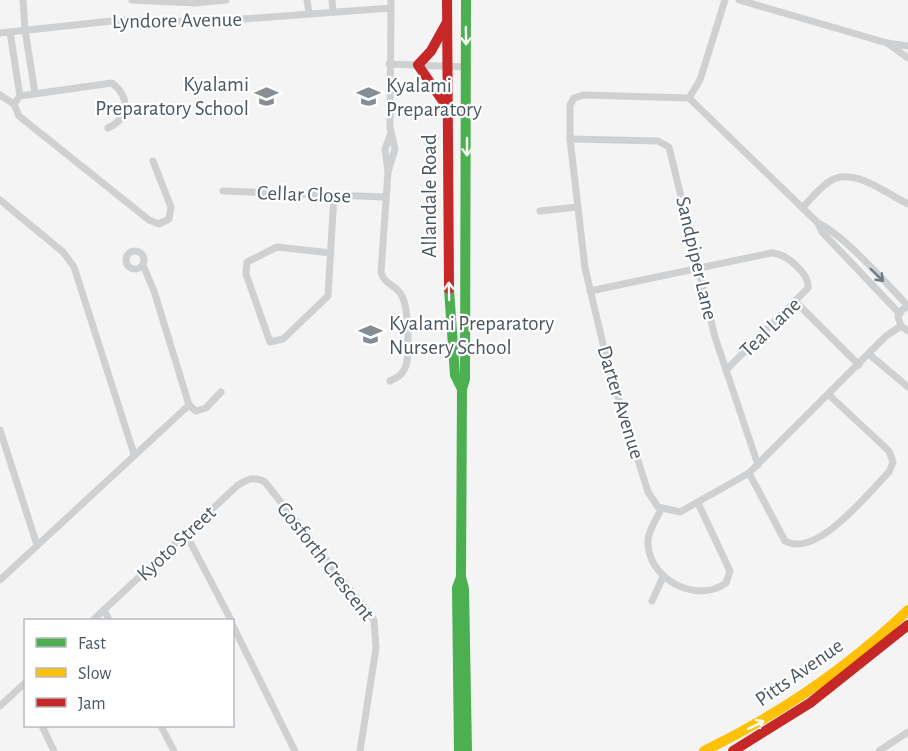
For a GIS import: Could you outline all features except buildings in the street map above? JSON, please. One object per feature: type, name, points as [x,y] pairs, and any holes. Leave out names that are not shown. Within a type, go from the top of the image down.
[{"type":"main road","name":"Allandale Road","points":[[447,0],[449,299],[455,375],[462,389]]},
{"type":"main road","name":"Allandale Road","points":[[465,0],[467,306],[465,380],[462,389],[461,576],[464,589],[466,751]]},
{"type":"main road","points":[[447,21],[431,51],[418,65],[448,108]]},
{"type":"main road","name":"Allandale Road","points":[[459,751],[457,588],[461,576]]},
{"type":"main road","name":"Pitts Avenue","points":[[704,751],[766,720],[805,695],[849,663],[908,610]]},
{"type":"main road","name":"Pitts Avenue","points":[[734,751],[810,704],[908,625]]},
{"type":"street","points":[[23,0],[25,30],[35,93]]},
{"type":"street","points":[[132,0],[195,3],[226,0]]},
{"type":"street","points":[[308,0],[309,13]]},
{"type":"street","points":[[332,0],[333,11]]},
{"type":"street","points":[[726,0],[700,80],[689,98],[802,208],[827,228],[908,306],[899,313]]},
{"type":"street","points":[[739,0],[887,43],[908,46]]},
{"type":"street","points":[[390,381],[405,368],[407,338],[404,299],[396,288],[385,281],[381,272],[388,171],[385,149],[391,133],[389,64],[391,4]]},
{"type":"street","name":"Lyndore Avenue","points":[[0,33],[121,20],[203,22],[391,4]]},
{"type":"street","points":[[10,32],[20,96]]},
{"type":"street","points":[[887,43],[908,58]]},
{"type":"street","points":[[389,64],[467,67]]},
{"type":"street","points":[[14,104],[20,96],[112,83],[119,91],[125,112],[122,120],[108,128]]},
{"type":"street","points":[[0,95],[14,104],[19,116],[149,220],[159,224],[169,219],[171,207],[153,161]]},
{"type":"street","name":"Darter Avenue","points":[[661,509],[652,502],[648,492],[608,365],[590,291],[570,139],[570,105],[578,96],[689,98]]},
{"type":"street","name":"Sandpiper Lane","points":[[570,139],[658,141],[666,144],[672,153],[726,370],[758,465]]},
{"type":"street","points":[[802,208],[829,182],[844,176],[857,178],[908,204]]},
{"type":"street","name":"Cellar Close","points":[[223,191],[386,197]]},
{"type":"street","points":[[331,253],[278,247],[247,262],[246,274],[264,331],[270,342],[283,339],[326,299],[330,287],[334,195]]},
{"type":"street","points":[[0,200],[63,252],[74,267],[134,454]]},
{"type":"street","points":[[540,211],[578,207]]},
{"type":"street","points":[[818,223],[822,232],[899,313],[901,326]]},
{"type":"street","name":"Teal Lane","points":[[699,267],[778,252],[806,276],[808,282],[805,293],[726,370]]},
{"type":"street","points":[[143,265],[154,291],[189,405],[196,411],[202,411],[221,392]]},
{"type":"street","points":[[590,291],[699,267]]},
{"type":"street","points":[[796,302],[859,365]]},
{"type":"street","points":[[901,326],[908,330]]},
{"type":"street","points":[[698,503],[728,565],[729,579],[720,587],[702,592],[674,584],[663,577],[649,545],[650,532],[661,509],[680,512],[749,472],[870,355],[886,336],[901,326]]},
{"type":"street","points":[[870,355],[908,387]]},
{"type":"street","points":[[749,472],[785,541],[800,544],[820,537],[835,527],[889,472],[893,462],[889,451],[829,395]]},
{"type":"street","points":[[0,580],[189,405]]},
{"type":"street","points":[[0,430],[37,545]]},
{"type":"street","name":"Kyoto Street","points":[[95,619],[247,479],[259,478],[265,482]]},
{"type":"street","name":"Gosforth Crescent","points":[[265,482],[370,614],[376,626],[366,726],[360,751]]},
{"type":"street","points":[[186,534],[230,619]]},
{"type":"street","points":[[652,601],[663,577]]},
{"type":"street","points":[[104,610],[109,619]]},
{"type":"street","points":[[234,626],[295,751]]},
{"type":"street","points":[[0,706],[24,686]]},
{"type":"street","points":[[42,727],[54,751]]},
{"type":"street","points":[[162,727],[174,751]]},
{"type":"street","points":[[879,751],[908,732]]},
{"type":"traffic: fast","points":[[466,0],[465,379],[462,389],[461,577],[464,589],[467,751]]},
{"type":"traffic: fast","points":[[449,289],[455,375],[462,389]]},
{"type":"traffic: fast","points":[[459,751],[457,588],[461,577]]},
{"type":"traffic: slow","points":[[704,751],[759,722],[812,688],[861,651],[908,610]]},
{"type":"traffic: jam","points":[[447,0],[449,289]]},
{"type":"traffic: jam","points":[[446,24],[431,51],[418,65],[447,107]]},
{"type":"traffic: jam","points":[[733,751],[810,703],[908,625]]},
{"type":"place","name":"Kyalami Preparatory School","points":[[267,96]]},
{"type":"place","name":"Kyalami Preparatory","points":[[368,97]]},
{"type":"place","name":"Kyalami Preparatory Nursery School","points":[[371,335]]}]
